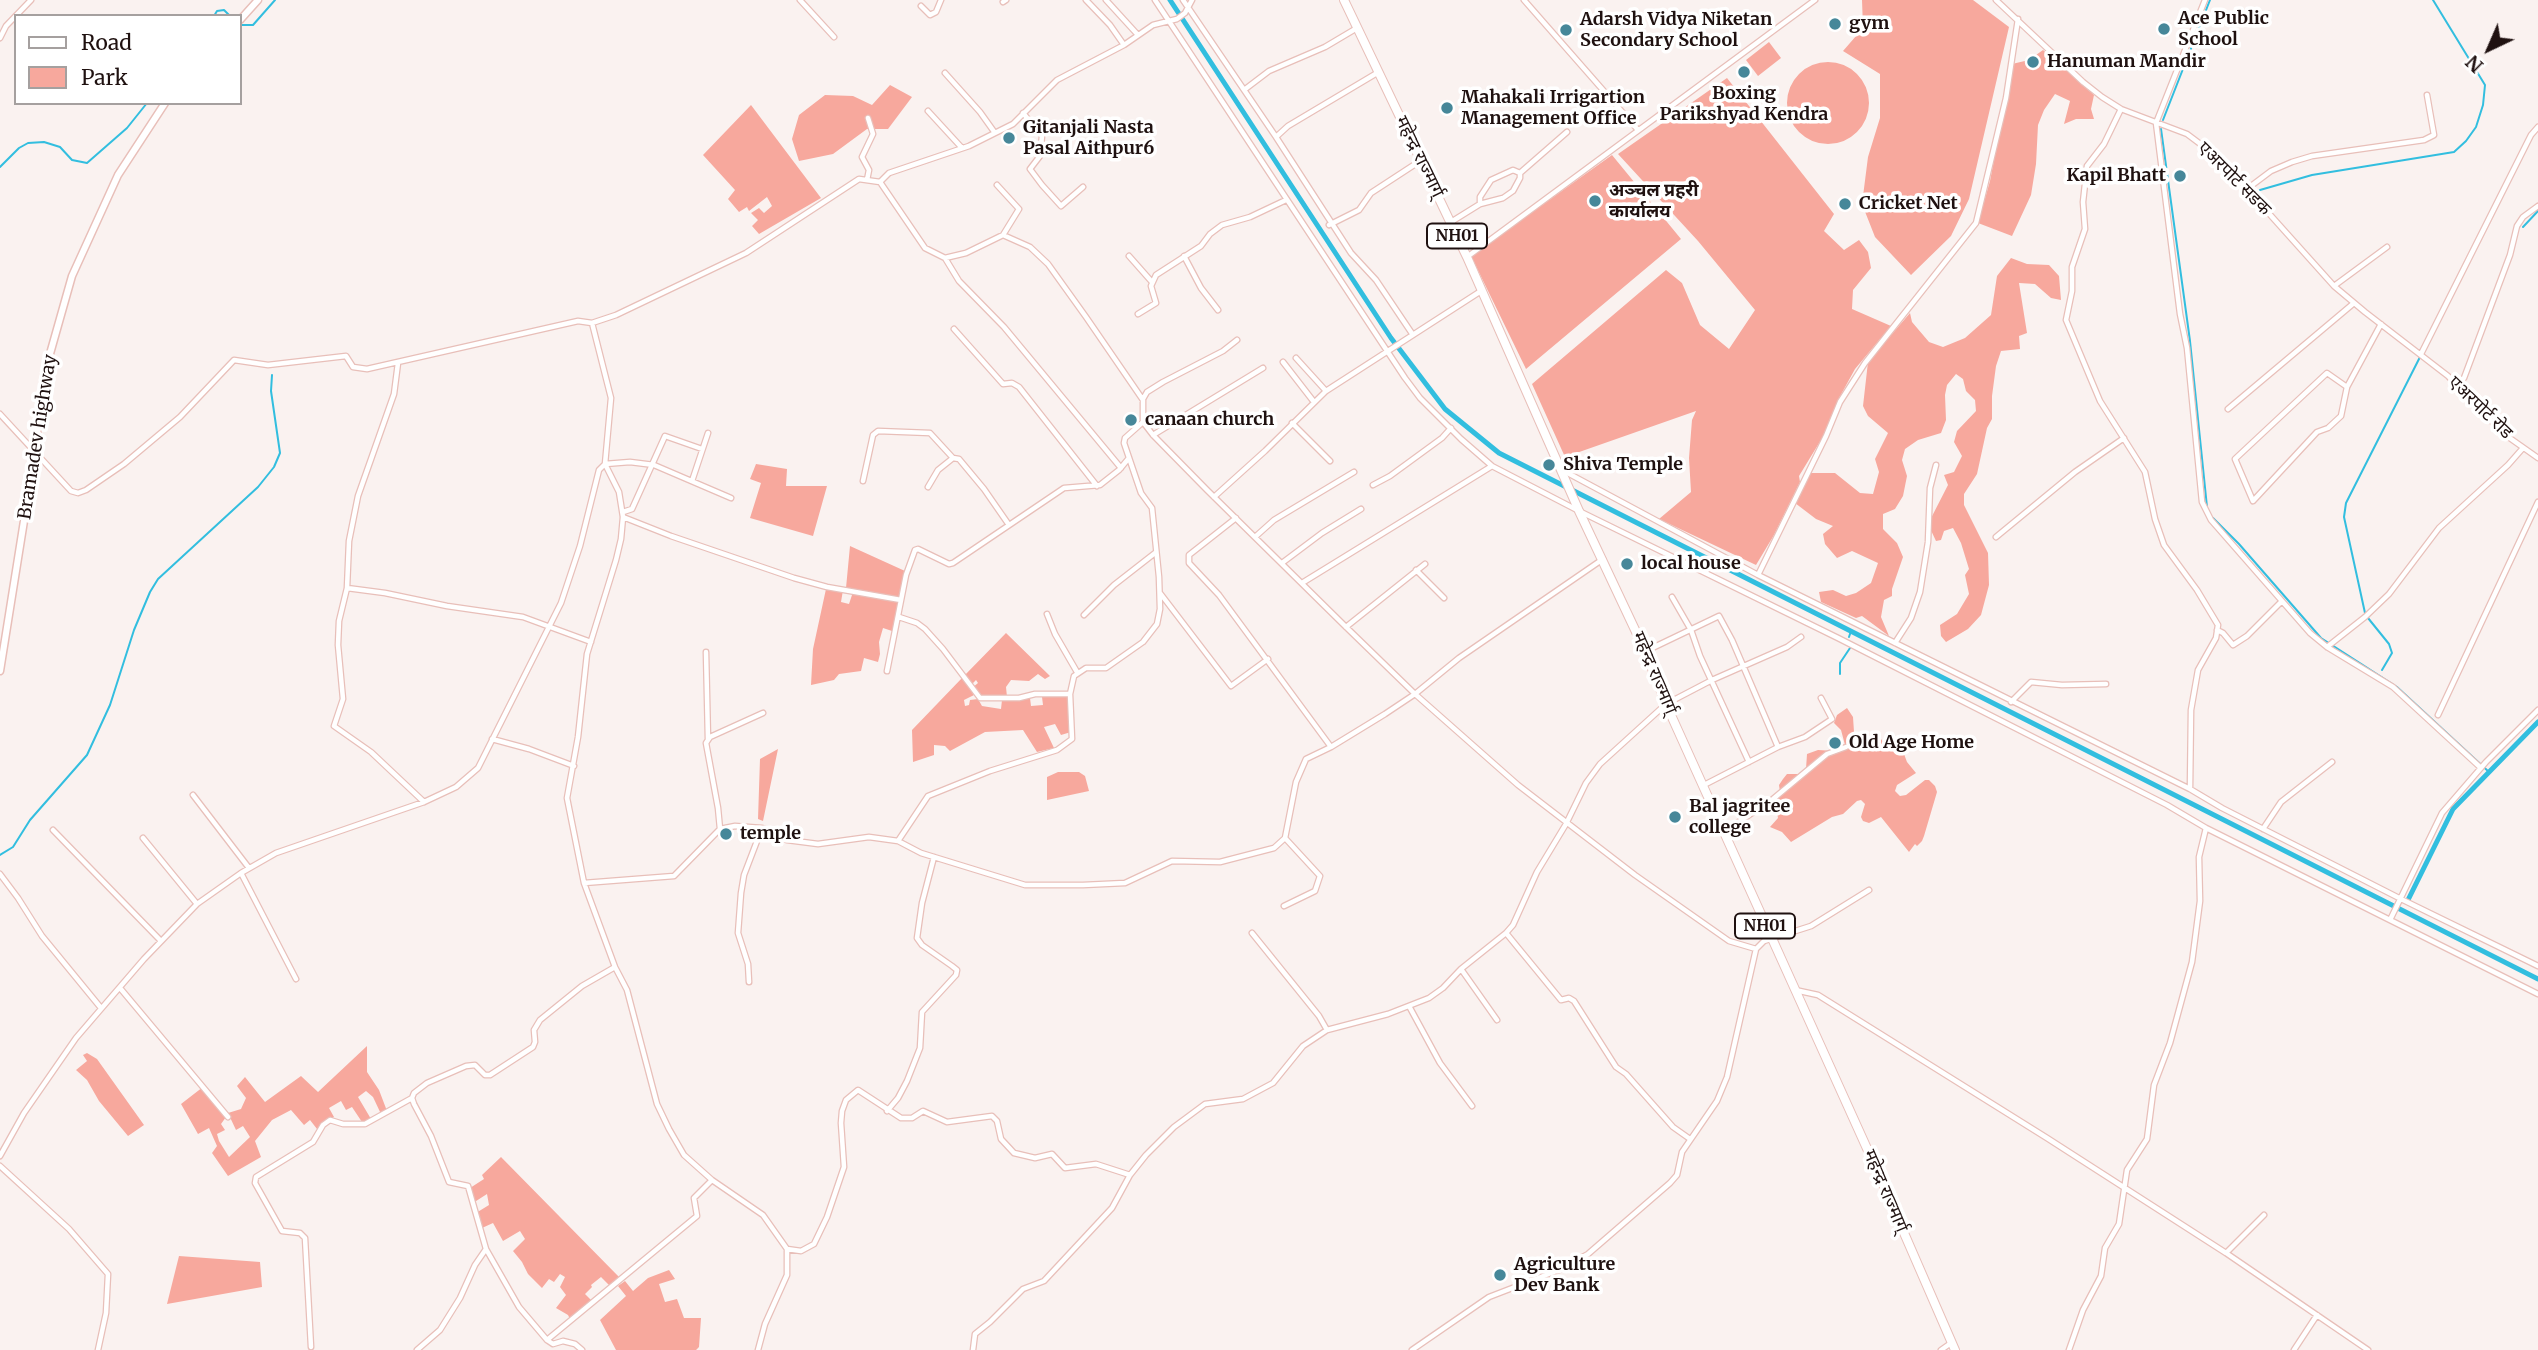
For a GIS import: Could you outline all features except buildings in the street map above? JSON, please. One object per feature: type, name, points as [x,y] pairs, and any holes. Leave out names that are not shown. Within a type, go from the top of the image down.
[{"type":"highway","name":"महेन्द्र राज्मार्ग्","points":[[1344,0],[1482,290],[1953,1346]]},
{"type":"street","points":[[18,14],[31,0]]},
{"type":"street","points":[[242,18],[258,0]]},
{"type":"street","points":[[800,0],[834,37]]},
{"type":"street","points":[[921,6],[930,15],[936,12],[941,0]]},
{"type":"street","points":[[1086,0],[1110,25],[1124,45]]},
{"type":"street","points":[[1106,0],[1138,35]]},
{"type":"street","points":[[1155,0],[1286,200],[1390,348],[1420,398],[1493,466],[2538,994]]},
{"type":"street","points":[[1183,0],[1187,11],[1276,136],[1331,225],[1351,253],[1376,280],[1413,335]]},
{"type":"street","points":[[0,414],[71,491],[78,493],[124,464],[180,417],[234,360],[268,365],[346,356],[353,367],[367,369],[578,321],[592,323],[616,315],[746,253],[859,179],[880,181],[889,173],[962,148],[1013,124],[1056,79],[1124,45],[1153,25],[1177,19],[1187,11],[1192,0]]},
{"type":"street","points":[[1524,0],[1638,130]]},
{"type":"street","points":[[1466,257],[1815,0]]},
{"type":"street","name":"एअरपोर्ट सडक","points":[[1996,0],[2083,82],[2121,109],[2187,135],[2199,143],[2247,189],[2334,286],[2422,355]]},
{"type":"street","points":[[2205,0],[2156,123],[2178,300],[2187,348],[2202,502],[2211,520],[2310,633],[2327,648],[2393,687],[2483,766]]},
{"type":"street","points":[[0,38],[14,18]]},
{"type":"street","points":[[1758,575],[1840,402],[1865,363],[1976,223],[2007,98],[2018,19]]},
{"type":"street","points":[[1244,90],[1269,71],[1325,47],[1357,27]]},
{"type":"street","points":[[945,73],[995,133]]},
{"type":"street","points":[[1276,136],[1377,73]]},
{"type":"street","points":[[2247,189],[2272,171],[2312,156],[2424,140],[2434,135],[2427,95]]},
{"type":"street","name":"Bramadev highway","points":[[0,671],[36,452],[44,375],[72,276],[118,175],[164,105]]},
{"type":"street","points":[[2121,109],[2104,144],[2087,166],[2083,202],[2085,229],[2072,267],[2072,291],[2066,320],[2100,401],[2145,472],[2155,519],[2164,545],[2197,590],[2218,625],[2216,638],[2197,670],[2191,710],[2190,789]]},
{"type":"street","points":[[928,111],[962,148]]},
{"type":"street","points":[[1023,113],[1042,136],[1040,156],[1030,169],[1042,185],[1061,206],[1083,187]]},
{"type":"street","points":[[867,180],[869,170],[862,157],[873,134],[868,118]]},
{"type":"street","points":[[2422,355],[2531,135],[2538,127]]},
{"type":"street","points":[[1451,223],[1480,204],[1503,198],[1513,191],[1520,173],[1567,132]]},
{"type":"street","points":[[1331,225],[1359,210],[1371,192],[1421,160]]},
{"type":"street","points":[[1480,204],[1480,197],[1491,180],[1513,170],[1520,173]]},
{"type":"street","points":[[880,181],[925,248],[945,258],[959,281],[1004,327],[1121,468]]},
{"type":"street","points":[[945,258],[966,253],[1003,235],[1019,209],[997,185]]},
{"type":"street","points":[[1152,282],[1156,275],[1201,246],[1210,234],[1222,225],[1250,217],[1286,200]]},
{"type":"street","points":[[2457,386],[2463,378],[2510,256],[2517,226],[2538,206]]},
{"type":"street","points":[[1003,235],[1030,247],[1048,264],[1143,400]]},
{"type":"street","points":[[2334,286],[2387,247]]},
{"type":"street","points":[[1129,256],[1152,282],[1156,303],[1138,314]]},
{"type":"street","points":[[1184,256],[1201,288],[1218,310]]},
{"type":"street","points":[[1214,497],[1326,391],[1482,290]]},
{"type":"street","points":[[2228,409],[2354,303]]},
{"type":"street","points":[[592,323],[611,398],[605,464],[619,492],[623,514],[616,560],[590,642],[574,766],[567,798],[584,883],[633,1007],[657,1104],[684,1155],[712,1180],[763,1215],[787,1249],[787,1275],[779,1298],[765,1324],[758,1350]]},
{"type":"street","points":[[2347,387],[2327,373],[2235,459],[2253,501],[2316,432],[2328,428],[2341,416],[2347,387],[2381,324]]},
{"type":"street","points":[[954,329],[1003,384],[1012,383],[1019,387],[1097,486]]},
{"type":"street","points":[[1237,340],[1223,351],[1147,392],[1143,400],[1143,422],[1153,435],[1415,694],[1518,785],[1566,824],[1729,941],[1756,949]]},
{"type":"street","name":"एअरपोर्ट रोड","points":[[2422,355],[2504,434],[2538,458]]},
{"type":"street","points":[[1296,358],[1326,391]]},
{"type":"street","points":[[1283,362],[1314,402]]},
{"type":"street","points":[[398,363],[394,394],[358,496],[349,541],[347,588],[339,621],[338,645],[343,699],[334,726],[371,752],[424,802]]},
{"type":"street","points":[[1153,435],[1263,368]]},
{"type":"street","points":[[1077,672],[1086,668],[1106,668],[1143,642],[1157,624],[1159,593],[1152,508],[1141,493],[1124,440],[1143,422]]},
{"type":"street","points":[[1293,423],[1331,461]]},
{"type":"street","points":[[1373,485],[1390,476],[1451,428]]},
{"type":"street","points":[[863,481],[873,435],[878,430],[930,433],[953,458],[959,459],[1009,525]]},
{"type":"street","points":[[692,481],[708,433]]},
{"type":"street","points":[[623,514],[632,509],[665,436],[702,449]]},
{"type":"street","points":[[1997,537],[2075,472],[2124,438]]},
{"type":"street","points":[[2327,648],[2389,594],[2439,528],[2523,448]]},
{"type":"street","points":[[887,671],[906,575],[915,550],[949,564],[953,563],[1064,488],[1097,486],[1107,481],[1129,457]]},
{"type":"street","points":[[928,487],[938,470],[953,458]]},
{"type":"street","points":[[0,1156],[24,1113],[76,1038],[197,904],[241,873],[276,853],[424,802],[456,787],[478,768],[551,625],[580,546],[599,470],[605,464],[630,462],[654,465],[731,498]]},
{"type":"street","points":[[1895,643],[1911,618],[1920,592],[1928,542],[1930,488],[1936,465]]},
{"type":"street","points":[[1302,583],[1493,466]]},
{"type":"street","points":[[1255,537],[1274,520],[1354,472]]},
{"type":"street","points":[[1562,473],[1758,575],[2190,789],[2400,899],[2538,966]]},
{"type":"street","points":[[2438,715],[2538,502]]},
{"type":"street","points":[[1282,563],[1322,533],[1361,509]]},
{"type":"street","points":[[623,514],[671,536],[793,578],[901,600]]},
{"type":"street","points":[[1236,518],[1189,555],[1189,564],[1219,595],[1331,747]]},
{"type":"street","points":[[1084,615],[1114,585],[1155,553]]},
{"type":"street","points":[[584,883],[674,876],[720,829],[735,826],[762,828],[787,840],[818,844],[869,837],[898,841],[934,857],[1025,885],[1083,886],[1125,883],[1172,861],[1205,863],[1274,848],[1285,838],[1296,782],[1306,759],[1331,747],[1415,694],[1459,658],[1603,559]]},
{"type":"street","points":[[1346,627],[1425,564]]},
{"type":"street","points":[[1416,570],[1444,598]]},
{"type":"street","points":[[347,588],[385,593],[447,607],[503,613],[551,625],[590,642]]},
{"type":"street","points":[[1159,593],[1231,686],[1268,659]]},
{"type":"street","points":[[1672,597],[1691,630],[1749,762]]},
{"type":"street","points":[[2217,631],[2223,633],[2233,645],[2247,636],[2281,601]]},
{"type":"street","points":[[898,841],[928,796],[979,775],[1058,750],[1072,739],[1070,694],[1077,672],[1055,634],[1048,614]]},
{"type":"street","points":[[899,617],[925,629],[980,698],[1070,694]]},
{"type":"street","points":[[1645,651],[1719,617],[1732,640],[1778,747]]},
{"type":"street","points":[[973,1350],[975,1334],[1023,1289],[1044,1281],[1112,1208],[1130,1175],[1158,1141],[1205,1104],[1243,1099],[1259,1091],[1283,1073],[1303,1046],[1327,1030],[1388,1014],[1429,999],[1513,925],[1537,872],[1566,824],[1586,783],[1600,764],[1666,704],[1712,680],[1787,647],[1801,637]]},
{"type":"street","points":[[706,652],[708,741],[720,829]]},
{"type":"street","points":[[2011,702],[2031,682],[2062,685],[2106,684]]},
{"type":"street","points":[[1704,785],[1778,747],[1805,737],[1832,719],[1822,698]]},
{"type":"street","points":[[2391,918],[2442,813],[2538,710]]},
{"type":"street","points":[[708,741],[710,737],[764,713]]},
{"type":"street","points":[[492,739],[529,748],[574,766]]},
{"type":"street","points":[[1724,831],[1773,799],[1826,754],[1846,747]]},
{"type":"street","points":[[2263,829],[2280,803],[2332,762]]},
{"type":"street","points":[[193,795],[249,868]]},
{"type":"street","points":[[749,982],[748,964],[738,933],[741,893],[744,875],[762,828]]},
{"type":"street","points":[[2069,1350],[2083,1310],[2101,1276],[2105,1248],[2119,1224],[2127,1170],[2147,1139],[2154,1085],[2170,1043],[2192,962],[2200,901],[2199,857],[2206,828]]},
{"type":"street","points":[[53,830],[161,941]]},
{"type":"street","points":[[144,838],[197,904]]},
{"type":"street","points":[[1284,906],[1315,891],[1320,876],[1285,838]]},
{"type":"street","points":[[887,1111],[907,1081],[920,1048],[922,1012],[956,975],[957,970],[922,945],[917,938],[922,903],[934,857]]},
{"type":"street","points":[[241,873],[296,979]]},
{"type":"street","points":[[0,874],[42,936],[101,1008]]},
{"type":"street","points":[[1412,1350],[1489,1297],[1559,1270],[1588,1254],[1670,1184],[1676,1175],[1682,1152],[1717,1101],[1727,1077],[1756,949],[1764,941],[1811,926],[1869,890]]},
{"type":"street","points":[[1252,933],[1319,1016],[1327,1030]]},
{"type":"street","points":[[1506,933],[1561,1000],[1569,998],[1574,1001],[1616,1067],[1626,1074],[1673,1127],[1689,1139]]},
{"type":"street","points":[[311,1347],[305,1238],[300,1233],[282,1231],[255,1183],[256,1177],[313,1142],[323,1125],[330,1120],[343,1124],[365,1124],[412,1098],[414,1093],[428,1083],[447,1073],[475,1065],[485,1075],[490,1075],[529,1051],[536,1042],[534,1030],[540,1020],[582,986],[615,967]]},
{"type":"street","points":[[1461,969],[1497,1020]]},
{"type":"street","points":[[120,988],[228,1117]]},
{"type":"street","points":[[1794,990],[1818,995],[2226,1252],[2368,1350]]},
{"type":"street","points":[[1409,1006],[1440,1063],[1472,1106]]},
{"type":"street","points":[[787,1249],[801,1251],[814,1244],[827,1217],[844,1167],[841,1123],[846,1100],[858,1090],[901,1118],[912,1118],[923,1111],[947,1122],[992,1116],[997,1121],[1001,1139],[1014,1153],[1035,1158],[1052,1154],[1065,1168],[1082,1168],[1096,1164],[1130,1175]]},
{"type":"street","points":[[412,1098],[449,1182],[468,1185],[485,1249],[519,1307],[547,1340],[553,1344],[564,1341],[575,1344],[582,1350]]},
{"type":"street","points":[[0,1166],[69,1229],[108,1274],[106,1313],[98,1350]]},
{"type":"street","points":[[547,1340],[697,1216],[694,1198],[712,1180]]},
{"type":"street","points":[[2226,1252],[2264,1214]]},
{"type":"street","points":[[417,1350],[440,1330],[485,1249]]},
{"type":"street","points":[[2294,1350],[2318,1315]]},
{"type":"street","points":[[1941,1350],[1953,1346]]},
{"type":"green space","points":[[1862,0],[1973,0],[2009,27],[1969,199],[1951,236],[1911,275],[1875,237],[1862,204],[1868,157],[1880,118],[1880,74],[1843,51],[1863,28]]},
{"type":"green space","points":[[1769,42],[1781,58],[1758,76],[1746,60]]},
{"type":"green space","points":[[2043,50],[2094,95],[2091,109],[2094,119],[2076,119],[2064,124],[2070,101],[2055,94],[2038,125],[2031,195],[2012,236],[1978,223],[1990,181],[2012,64],[2029,60]]},
{"type":"green space","points":[[1828,62],[1844,66],[1857,74],[1865,87],[1869,103],[1865,119],[1857,132],[1844,140],[1828,144],[1812,140],[1799,132],[1791,119],[1787,103],[1791,87],[1799,74],[1812,66]]},
{"type":"green space","points":[[1727,78],[1834,214],[1824,231],[1844,250],[1859,240],[1868,252],[1871,268],[1853,290],[1852,309],[1891,326],[1855,369],[1838,400],[1824,435],[1799,476],[1800,482],[1774,535],[1756,565],[1659,519],[1691,492],[1689,458],[1692,420],[1696,411],[1565,457],[1532,384],[1666,270],[1682,283],[1700,325],[1729,349],[1755,310],[1698,241],[1618,154]]},
{"type":"green space","points":[[890,85],[912,97],[888,129],[867,129],[833,154],[799,161],[792,139],[799,115],[825,95],[853,96],[872,105]]},
{"type":"green space","points":[[751,105],[821,198],[759,234],[752,226],[758,220],[751,213],[759,208],[764,213],[772,206],[767,197],[749,211],[747,207],[739,212],[728,199],[735,190],[703,155]]},
{"type":"green space","points":[[1612,155],[1681,239],[1526,369],[1471,256]]},
{"type":"green space","points":[[2011,258],[2027,264],[2049,265],[2059,276],[2061,300],[2051,298],[2035,284],[2019,283],[2027,333],[2019,336],[2020,349],[2001,351],[1996,366],[1992,419],[1987,428],[1977,474],[1964,494],[1964,505],[1988,553],[1989,585],[1981,615],[1968,629],[1946,642],[1941,636],[1940,625],[1957,614],[1969,594],[1965,575],[1969,569],[1953,528],[1944,531],[1941,540],[1936,541],[1928,524],[1948,485],[1944,475],[1954,472],[1962,456],[1954,442],[1957,431],[1976,411],[1975,400],[1966,391],[1963,379],[1956,374],[1947,385],[1946,420],[1941,433],[1918,440],[1905,449],[1902,460],[1907,476],[1903,496],[1895,509],[1883,514],[1883,529],[1897,543],[1903,557],[1892,596],[1884,600],[1881,617],[1889,636],[1862,616],[1856,618],[1821,602],[1819,592],[1833,590],[1846,596],[1871,583],[1878,563],[1852,551],[1837,558],[1825,544],[1823,534],[1833,526],[1816,519],[1795,503],[1811,473],[1835,473],[1860,493],[1873,494],[1879,472],[1875,459],[1888,433],[1868,416],[1863,406],[1868,362],[1910,313],[1912,322],[1929,342],[1943,347],[1965,338],[1991,315],[1997,276]]},
{"type":"green space","points":[[756,464],[787,469],[786,486],[827,486],[813,536],[750,518],[761,483],[750,479]]},
{"type":"green space","points":[[850,546],[905,571],[901,599],[846,588]]},
{"type":"green space","points":[[826,589],[843,590],[841,602],[849,604],[853,592],[901,601],[895,632],[883,628],[878,662],[864,658],[861,671],[839,674],[834,680],[811,685],[813,649]]},
{"type":"green space","points":[[1006,633],[1050,676],[1045,679],[1038,674],[1029,681],[1011,680],[1006,687],[1007,697],[979,695],[972,688],[978,683],[976,680],[970,686],[964,676]]},
{"type":"green space","points":[[962,678],[974,695],[964,700],[965,706],[969,705],[970,700],[978,699],[982,706],[1001,709],[1002,700],[1030,698],[1031,706],[1043,705],[1042,697],[1069,697],[1071,732],[1061,735],[1055,724],[1044,727],[1054,748],[1037,752],[1023,730],[985,732],[950,751],[945,746],[934,745],[934,755],[913,762],[912,730]]},
{"type":"green space","points":[[1847,708],[1853,717],[1854,732],[1877,733],[1885,745],[1901,746],[1907,762],[1916,773],[1897,785],[1895,791],[1900,796],[1906,795],[1925,780],[1935,786],[1937,792],[1924,836],[1909,852],[1881,817],[1869,823],[1863,821],[1861,817],[1865,804],[1861,800],[1843,814],[1832,817],[1791,842],[1782,832],[1770,827],[1778,818],[1776,807],[1779,803],[1776,795],[1780,792],[1779,785],[1787,774],[1799,774],[1806,769],[1807,754],[1818,750],[1835,751],[1833,749],[1845,745],[1841,730],[1834,723],[1837,715]]},
{"type":"green space","points":[[778,749],[763,821],[758,819],[760,759]]},
{"type":"green space","points":[[1058,772],[1079,772],[1085,776],[1089,791],[1047,800],[1047,777]]},
{"type":"green space","points":[[367,1046],[367,1072],[379,1090],[387,1111],[381,1114],[373,1097],[366,1091],[358,1097],[371,1119],[362,1122],[352,1107],[346,1110],[341,1101],[329,1108],[334,1117],[317,1129],[310,1120],[304,1125],[291,1110],[272,1120],[255,1141],[261,1157],[228,1176],[212,1153],[217,1146],[209,1128],[198,1134],[181,1104],[203,1087],[226,1117],[221,1124],[225,1130],[217,1134],[229,1157],[250,1137],[243,1126],[236,1130],[228,1113],[241,1109],[246,1098],[237,1086],[245,1077],[265,1102],[301,1076],[318,1092]]},
{"type":"green space","points":[[87,1053],[97,1059],[144,1125],[128,1136],[99,1101],[87,1080],[76,1070],[87,1061],[83,1055]]},
{"type":"green space","points":[[501,1157],[619,1277],[611,1287],[601,1277],[591,1285],[585,1294],[593,1302],[571,1321],[568,1315],[556,1308],[566,1295],[560,1287],[565,1277],[560,1274],[554,1282],[549,1279],[542,1288],[528,1274],[513,1251],[525,1239],[520,1231],[503,1241],[493,1223],[482,1228],[476,1213],[489,1205],[487,1194],[473,1203],[470,1188],[484,1179],[482,1175]]},
{"type":"green space","points":[[179,1256],[260,1262],[262,1287],[167,1304]]},
{"type":"green space","points":[[669,1270],[675,1279],[659,1284],[665,1302],[677,1299],[684,1318],[701,1318],[699,1347],[696,1350],[616,1350],[600,1320],[626,1296],[618,1286],[625,1281],[633,1291],[648,1278]]},
{"type":"waterway","points":[[242,25],[253,25],[275,0]]},
{"type":"waterway","points":[[1170,0],[1391,338],[1445,409],[1499,453],[2538,979]]},
{"type":"waterway","points":[[2163,120],[2210,0]]},
{"type":"waterway","points":[[2260,190],[2312,175],[2454,152],[2466,141],[2476,127],[2483,105],[2485,85],[2433,0]]},
{"type":"waterway","points":[[215,14],[224,10],[228,14]]},
{"type":"waterway","points":[[0,167],[19,148],[28,143],[44,142],[60,147],[72,160],[87,163],[127,128],[145,105]]},
{"type":"waterway","points":[[2161,129],[2190,341],[2207,507]]},
{"type":"waterway","points":[[2523,227],[2538,211]]},
{"type":"waterway","points":[[2365,613],[2344,517],[2346,503],[2420,357]]},
{"type":"waterway","points":[[0,855],[13,847],[30,820],[87,755],[110,705],[134,630],[158,579],[258,487],[274,467],[280,453],[271,391],[272,375]]},
{"type":"waterway","points":[[2213,518],[2321,638],[2397,687],[2489,772]]},
{"type":"waterway","points":[[2368,618],[2389,644],[2392,653],[2382,670]]},
{"type":"waterway","points":[[1849,637],[1851,631]]},
{"type":"waterway","points":[[1840,674],[1840,663],[1850,648]]},
{"type":"waterway","points":[[2408,900],[2453,809],[2538,722]]},
{"type":"place","name":"gym","points":[[1835,24]]},
{"type":"place","name":"Ace Public School","points":[[2164,29]]},
{"type":"place","name":"Adarsh Vidya Niketan Secondary School","points":[[1566,30]]},
{"type":"place","name":"Hanuman Mandir","points":[[2033,62]]},
{"type":"place","name":"Boxing Parikshyad Kendra","points":[[1744,72]]},
{"type":"place","name":"Mahakali Irrigartion Management Office","points":[[1447,108]]},
{"type":"place","name":"Gitanjali Nasta Pasal Aithpur6","points":[[1009,138]]},
{"type":"place","name":"Kapil Bhatt","points":[[2180,176]]},
{"type":"place","name":"अञ्चल प्रहरी कार्यालय","points":[[1595,201]]},
{"type":"place","name":"Cricket Net","points":[[1845,204]]},
{"type":"place","name":"canaan church","points":[[1131,420]]},
{"type":"place","name":"Shiva Temple","points":[[1549,465]]},
{"type":"place","name":"local house","points":[[1627,564]]},
{"type":"place","name":"Old Age Home","points":[[1835,743]]},
{"type":"place","name":"Bal jagritee college","points":[[1675,817]]},
{"type":"place","name":"temple","points":[[726,834]]},
{"type":"place","name":"Agriculture Dev Bank","points":[[1500,1275]]}]
